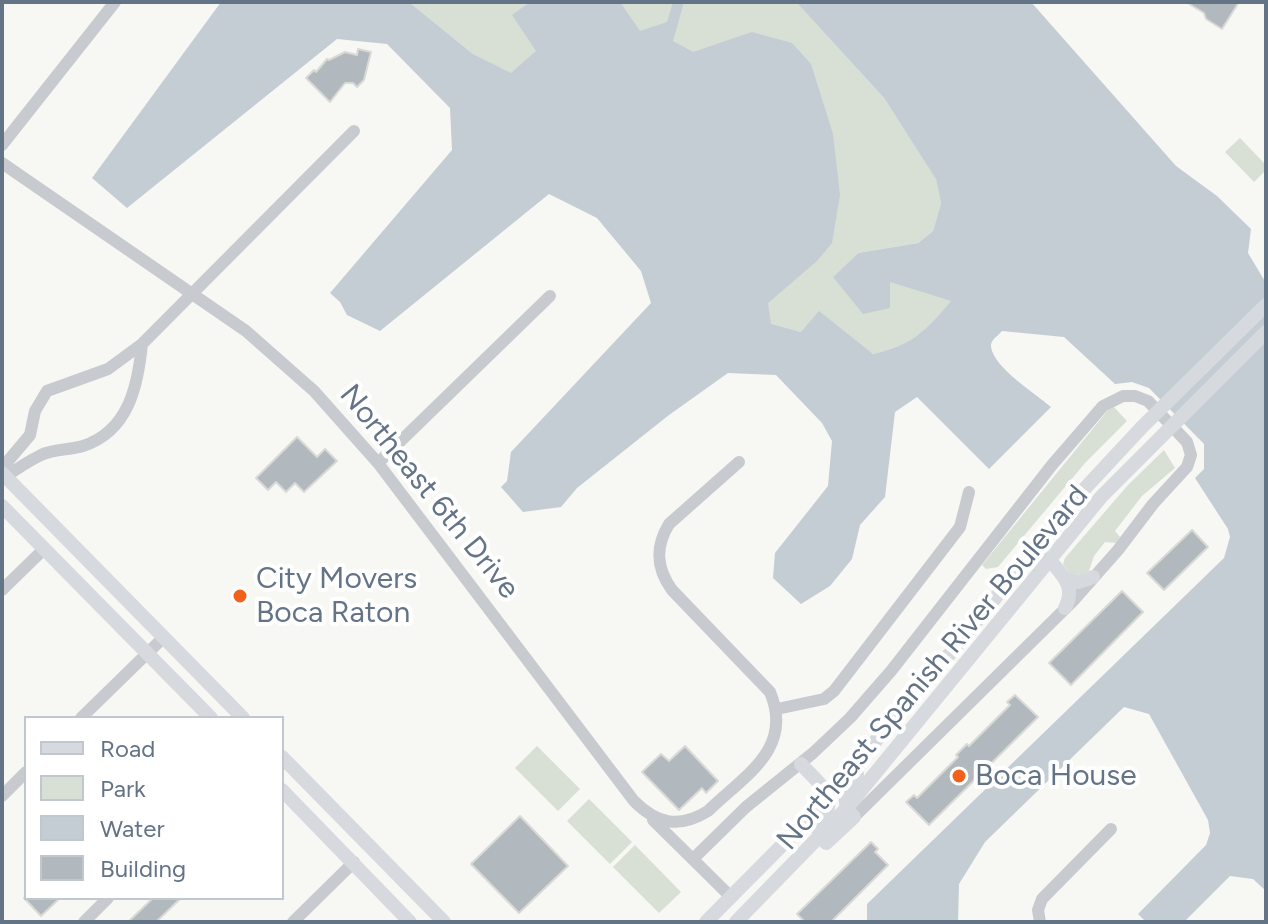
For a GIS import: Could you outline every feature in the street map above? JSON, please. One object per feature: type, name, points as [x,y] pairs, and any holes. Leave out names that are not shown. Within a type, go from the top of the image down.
[{"type":"main road","name":"Northeast Spanish River Boulevard","points":[[706,922],[828,797],[1076,498],[1142,427],[1266,305]]},
{"type":"main road","name":"Northeast Spanish River Boulevard","points":[[746,919],[792,867],[850,813],[1101,497],[1266,332]]},
{"type":"main road","points":[[3,476],[241,716]]},
{"type":"main road","points":[[2,506],[209,716]]},
{"type":"main road","points":[[1049,559],[1067,579],[1071,592],[1065,608]]},
{"type":"main road","points":[[1067,579],[1079,582],[1093,577]]},
{"type":"main road","points":[[850,813],[845,802],[848,789],[893,720]]},
{"type":"main road","points":[[284,759],[444,922]]},
{"type":"main road","points":[[792,867],[829,809],[823,786],[801,764]]},
{"type":"main road","points":[[284,792],[410,922]]},
{"type":"main road","points":[[325,833],[349,847],[371,847]]},
{"type":"main road","points":[[354,862],[366,862],[399,877]]},
{"type":"street","points":[[2,145],[115,2]]},
{"type":"street","points":[[3,476],[8,461],[30,435],[35,411],[47,391],[108,369],[142,344],[354,131]]},
{"type":"street","name":"Northeast 6th Drive","points":[[2,163],[192,292],[281,360],[346,424],[634,801],[731,897]]},
{"type":"street","points":[[378,463],[550,296]]},
{"type":"street","points":[[3,476],[45,454],[92,442],[112,428],[128,408],[139,378],[142,344]]},
{"type":"street","name":"Northeast Spanish River Boulevard","points":[[693,859],[746,807],[836,732],[877,688],[1092,418],[1112,400],[1123,396],[1148,401],[1189,446],[1191,459],[1184,471],[1065,608],[850,813]]},
{"type":"street","points":[[651,818],[669,822],[698,817],[708,811],[770,748],[778,726],[777,709],[763,683],[672,590],[665,580],[658,558],[659,546],[669,524],[739,462]]},
{"type":"street","points":[[777,709],[824,699],[834,691],[960,527],[969,492]]},
{"type":"street","points":[[2,590],[44,549]]},
{"type":"street","points":[[83,716],[164,637]]},
{"type":"street","points":[[2,796],[24,774]]},
{"type":"street","points":[[1040,922],[1038,910],[1042,899],[1111,829]]},
{"type":"street","points":[[293,922],[354,862]]},
{"type":"street","points":[[84,922],[106,900]]},
{"type":"green space","points":[[409,2],[796,2],[884,98],[936,178],[941,203],[933,231],[918,243],[858,253],[833,277],[889,281],[952,301],[917,335],[898,346],[873,354],[850,338],[771,325],[511,74],[473,54]]},
{"type":"green space","points":[[1240,138],[1266,165],[1266,170],[1254,182],[1225,152]]},
{"type":"green space","points":[[1114,407],[1127,421],[1085,463],[998,567],[986,569],[982,565],[1108,410]]},
{"type":"green space","points":[[1164,450],[1175,468],[1142,496],[1115,531],[1120,537],[1116,543],[1105,542],[1094,556],[1089,571],[1081,575],[1069,573],[1063,564],[1065,558],[1128,485]]},
{"type":"green space","points":[[537,746],[580,789],[558,811],[515,768]]},
{"type":"green space","points":[[589,799],[632,842],[610,864],[567,821]]},
{"type":"green space","points":[[635,845],[681,892],[659,913],[613,867]]},
{"type":"water","points":[[221,2],[409,2],[473,54],[511,73],[536,51],[512,15],[530,2],[620,2],[640,31],[667,22],[673,2],[684,2],[673,41],[693,52],[752,32],[792,43],[811,64],[833,134],[840,195],[832,243],[817,261],[768,303],[771,324],[801,332],[819,311],[873,354],[898,346],[917,335],[951,301],[890,282],[890,308],[863,314],[833,277],[858,253],[918,243],[933,231],[941,203],[936,179],[884,98],[796,2],[1031,2],[1176,166],[1217,196],[1251,229],[1248,253],[1266,283],[1266,891],[1253,879],[1230,876],[1184,922],[1146,922],[1138,914],[1206,845],[1210,833],[1208,820],[1149,714],[1124,707],[985,842],[959,884],[958,922],[867,920],[867,904],[1224,558],[1230,537],[1228,529],[1195,478],[1204,469],[1204,444],[1149,388],[1132,382],[1115,384],[1064,337],[1002,331],[992,342],[994,355],[1007,372],[1051,407],[989,469],[917,397],[895,412],[885,497],[860,525],[852,559],[830,586],[801,604],[773,578],[775,553],[828,486],[832,441],[822,423],[776,375],[728,373],[577,488],[561,507],[523,512],[501,487],[507,481],[511,452],[651,303],[641,271],[597,218],[549,194],[380,331],[347,315],[340,302],[330,293],[452,150],[450,108],[387,44],[337,39],[127,208],[92,178]]},
{"type":"building","points":[[1186,2],[1239,2],[1222,29]]},
{"type":"building","points":[[358,49],[371,52],[364,80],[357,87],[353,83],[345,83],[330,102],[306,78],[327,59],[345,52],[357,55]]},
{"type":"building","points":[[297,437],[317,457],[325,449],[337,461],[304,492],[295,483],[286,492],[276,482],[268,490],[256,478]]},
{"type":"building","points":[[1192,530],[1208,547],[1164,590],[1147,573]]},
{"type":"building","points":[[1122,591],[1143,612],[1071,685],[1049,663]]},
{"type":"building","name":"Boca House","points":[[1015,695],[1038,717],[929,825],[906,802],[914,795],[917,798],[967,744],[969,746],[1010,705],[1007,702]]},
{"type":"building","points":[[685,746],[718,781],[706,793],[702,788],[679,810],[642,772],[661,754],[669,761]]},
{"type":"building","points":[[520,816],[568,866],[519,913],[471,864]]},
{"type":"building","points":[[871,842],[878,849],[875,852],[888,865],[831,922],[805,922],[797,914]]},
{"type":"building","points":[[26,900],[58,900],[41,916]]},
{"type":"building","points":[[151,900],[179,900],[156,922],[128,922]]},
{"type":"place","name":"City Movers Boca Raton","points":[[240,596]]},
{"type":"place","name":"Boca House","points":[[959,776]]}]
